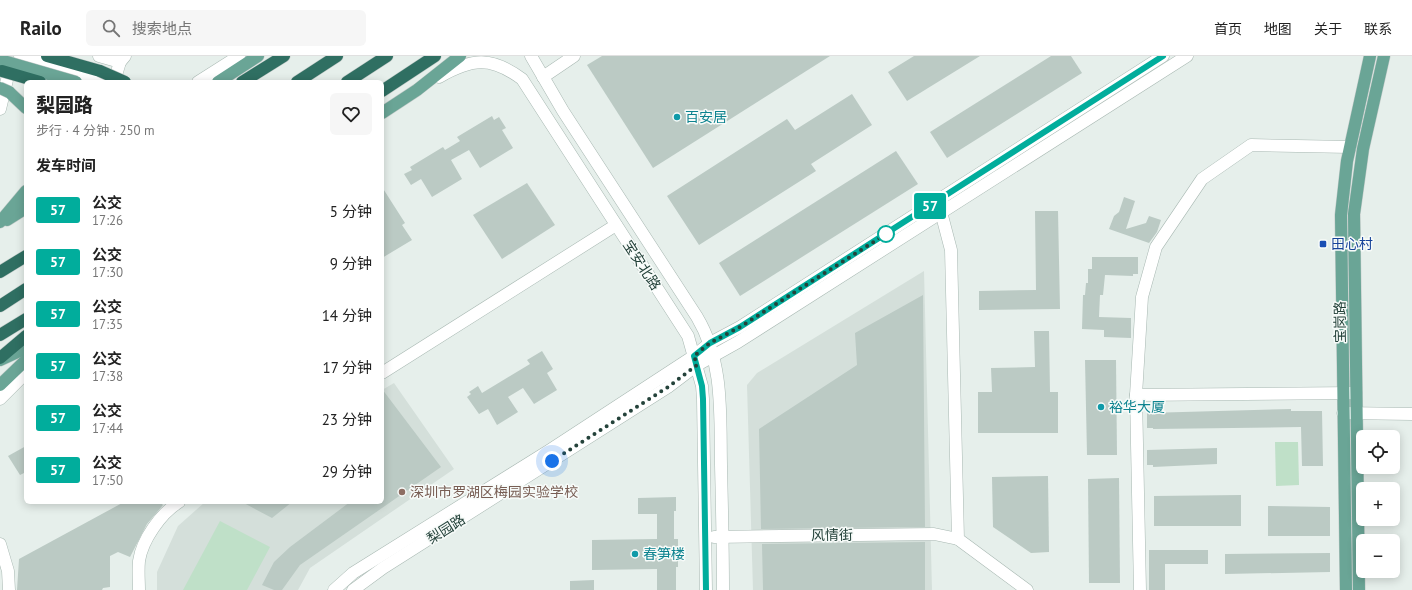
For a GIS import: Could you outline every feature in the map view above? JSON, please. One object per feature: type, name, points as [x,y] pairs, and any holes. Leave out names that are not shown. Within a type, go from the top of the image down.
[{"type":"highway","points":[[47,56],[100,71],[120,80]]},
{"type":"highway","points":[[245,80],[284,56]]},
{"type":"highway","points":[[300,80],[337,56]]},
{"type":"highway","points":[[350,80],[387,56]]},
{"type":"highway","points":[[400,78],[426,56]]},
{"type":"highway","points":[[384,90],[435,56]]},
{"type":"highway","points":[[0,68],[34,80]]},
{"type":"highway","points":[[0,272],[24,257]]},
{"type":"highway","points":[[0,306],[24,290]]},
{"type":"highway","points":[[0,335],[24,320]]},
{"type":"highway","points":[[0,359],[24,338]]},
{"type":"main road","points":[[221,80],[258,56]]},
{"type":"main road","points":[[384,112],[417,90],[460,56]]},
{"type":"main road","name":"宝岗路","points":[[1346,590],[1341,215],[1350,146],[1370,56]]},
{"type":"main road","name":"宝岗路","points":[[1360,590],[1356,413],[1355,200],[1363,149],[1384,56]]},
{"type":"main road","points":[[0,68],[65,80]]},
{"type":"main road","points":[[4,90],[20,101],[24,106]]},
{"type":"main road","points":[[0,224],[24,194]]},
{"type":"main road","points":[[0,224],[24,209]]},
{"type":"main road","points":[[0,359],[24,349]]},
{"type":"main road","points":[[0,385],[24,362]]},
{"type":"street","points":[[0,109],[13,56]]},
{"type":"street","points":[[20,56],[103,80]]},
{"type":"street","points":[[99,56],[123,59],[115,80]]},
{"type":"street","points":[[201,80],[239,56]]},
{"type":"street","name":"宝安北路","points":[[531,56],[563,111],[702,325],[712,349],[719,388],[723,590]]},
{"type":"street","points":[[543,76],[574,56]]},
{"type":"street","name":"梨园路","points":[[334,590],[359,569],[696,361],[712,349],[738,342],[1163,56]]},
{"type":"street","name":"梨园路","points":[[938,207],[1187,56]]},
{"type":"street","name":"宝安北路","points":[[417,90],[454,69],[479,59],[503,64],[512,69],[522,79],[688,336],[696,361],[703,399],[706,590]]},
{"type":"street","points":[[384,115],[393,106]]},
{"type":"street","points":[[1140,590],[1136,395],[1142,297],[1156,247],[1202,179],[1250,145],[1350,146]]},
{"type":"street","points":[[938,207],[951,250],[958,539],[1027,590]]},
{"type":"street","points":[[384,372],[616,225]]},
{"type":"street","name":"梨园路","points":[[353,590],[378,572],[668,387],[696,361]]},
{"type":"street","points":[[0,399],[24,375]]},
{"type":"street","points":[[1136,395],[1356,393]]},
{"type":"street","points":[[1343,413],[1412,414]]},
{"type":"street","points":[[139,590],[139,560],[149,534],[172,506],[176,504]]},
{"type":"street","name":"风情街","points":[[705,538],[934,534],[958,539]]},
{"type":"street","points":[[0,544],[8,571],[9,590]]},
{"type":"shaded area","points":[[924,271],[932,590],[753,590],[747,385],[757,373]]},
{"type":"shaded area","name":"深圳市罗湖区梅园实验学校","points":[[394,383],[454,469],[310,568],[298,590],[157,590],[157,572],[178,526],[203,504],[384,504],[384,389]]},
{"type":"green space","points":[[1275,442],[1298,442],[1299,485],[1276,486]]},
{"type":"green space","points":[[220,521],[270,547],[247,590],[183,590]]},
{"type":"building","name":"百安居","points":[[602,56],[830,56],[653,168],[587,65]]},
{"type":"building","points":[[914,56],[980,56],[907,101],[888,72]]},
{"type":"building","points":[[1051,56],[1071,56],[1082,73],[947,158],[930,132]]},
{"type":"building","points":[[852,94],[872,125],[811,164],[816,171],[699,245],[667,196],[787,119],[795,130]]},
{"type":"building","points":[[492,116],[494,120],[499,117],[506,128],[502,130],[513,148],[480,168],[469,150],[451,160],[462,179],[432,197],[421,179],[411,185],[404,174],[412,170],[410,167],[443,147],[445,150],[460,141],[457,137]]},
{"type":"building","points":[[896,151],[918,184],[740,296],[719,263]]},
{"type":"building","points":[[527,183],[555,225],[502,259],[473,215]]},
{"type":"building","points":[[384,190],[405,223],[402,225],[412,240],[384,257]]},
{"type":"building","points":[[1124,197],[1135,201],[1126,229],[1146,223],[1149,216],[1161,220],[1157,232],[1149,243],[1109,229],[1114,216],[1119,212]]},
{"type":"building","points":[[1035,211],[1058,211],[1060,309],[979,310],[979,291],[1036,290]]},
{"type":"building","points":[[1092,257],[1138,257],[1138,274],[1133,274],[1133,276],[1105,275],[1103,295],[1100,295],[1099,317],[1131,318],[1131,338],[1104,337],[1104,330],[1082,329],[1083,295],[1085,295],[1086,283],[1088,283],[1088,269],[1092,269]]},
{"type":"building","points":[[923,295],[925,527],[761,529],[759,429],[857,365],[855,333]]},
{"type":"building","points":[[1034,331],[1049,331],[1050,392],[1058,392],[1058,433],[978,433],[978,392],[992,392],[991,368],[1035,367]]},
{"type":"building","points":[[542,351],[553,369],[547,373],[557,390],[534,404],[523,388],[508,397],[518,412],[497,425],[488,409],[479,414],[467,397],[471,394],[469,392],[478,386],[482,393],[530,364],[527,360]]},
{"type":"building","name":"裕华大厦","points":[[1085,360],[1116,360],[1117,455],[1087,455]]},
{"type":"building","points":[[384,392],[441,467],[300,565],[282,590],[274,590],[262,585],[274,562],[290,547],[347,504],[384,504]]},
{"type":"building","points":[[1291,409],[1291,411],[1322,411],[1323,466],[1302,466],[1301,427],[1147,428],[1147,413]]},
{"type":"building","points":[[24,447],[24,473],[20,475],[8,456]]},
{"type":"building","points":[[1217,448],[1217,464],[1153,467],[1153,465],[1147,465],[1147,450]]},
{"type":"building","points":[[1048,476],[1049,552],[1031,553],[993,527],[992,477]]},
{"type":"building","points":[[1119,478],[1120,583],[1089,583],[1088,479]]},
{"type":"building","points":[[1241,495],[1241,526],[1154,526],[1154,496]]},
{"type":"building","name":"春笋楼","points":[[676,497],[676,511],[674,511],[674,539],[678,539],[678,567],[676,567],[676,590],[657,590],[657,569],[592,570],[592,540],[657,539],[657,514],[638,514],[638,498]]},
{"type":"building","points":[[120,504],[163,505],[147,524],[130,557],[118,552],[110,556],[110,587],[103,588],[102,590],[17,590],[19,559]]},
{"type":"building","points":[[246,504],[290,504],[272,518]]},
{"type":"building","points":[[1268,506],[1330,507],[1330,536],[1268,536]]},
{"type":"building","points":[[925,542],[925,590],[763,590],[762,544]]},
{"type":"building","points":[[1149,550],[1208,550],[1208,564],[1165,564],[1165,590],[1149,590]]},
{"type":"building","points":[[1330,553],[1330,572],[1225,574],[1225,554]]},
{"type":"building","points":[[594,580],[594,590],[570,590],[570,581]]},
{"type":"bus line","name":"57","points":[[706,590],[703,399],[702,386],[694,356],[710,343],[740,327],[1163,56]]},
{"type":"place","name":"百安居","points":[[677,117]]},
{"type":"place","name":"田心村","points":[[1323,244]]},
{"type":"place","name":"裕华大厦","points":[[1101,407]]},
{"type":"place","name":"深圳市罗湖区梅园实验学校","points":[[402,492]]},
{"type":"place","name":"春笋楼","points":[[635,554]]},
{"type":"route","points":[[552,461],[668,387],[697,365],[694,356],[710,343],[732,332],[886,234]]}]
